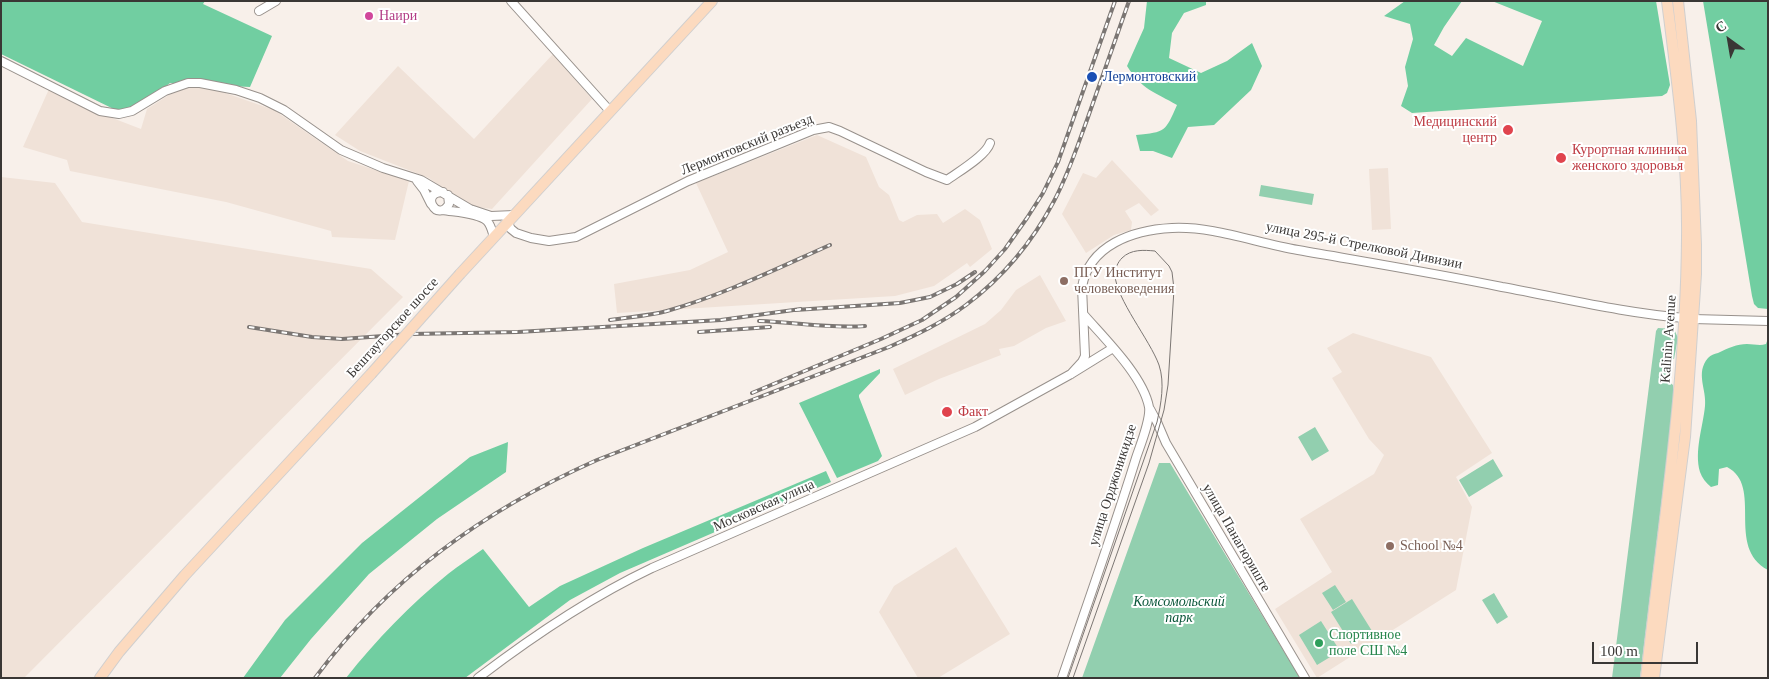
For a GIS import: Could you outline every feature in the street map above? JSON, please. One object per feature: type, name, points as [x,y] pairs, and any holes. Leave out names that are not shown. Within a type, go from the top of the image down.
[{"type":"main road","name":"Бештаугорское шоссе","points":[[100,678],[119,652],[184,575],[370,374],[609,110],[712,1]]},
{"type":"main road","name":"Kalinin Avenue","points":[[1654,678],[1685,437],[1689,319],[1687,212],[1682,125],[1667,1]]},
{"type":"main road","name":"Kalinin Avenue","points":[[1646,678],[1689,319],[1696,245],[1691,121],[1678,1]]},
{"type":"main road","points":[[1674,436],[1685,437]]},
{"type":"street","points":[[259,11],[276,1]]},
{"type":"street","points":[[511,1],[609,110]]},
{"type":"street","points":[[1,61],[100,111],[119,114],[132,111],[165,91],[188,83],[200,83],[236,90],[260,98],[284,110],[341,150],[383,168],[411,176],[445,193],[456,203],[470,210],[490,216],[511,218]]},
{"type":"street","name":"Лермонтовский разъезд","points":[[511,218],[511,229],[516,233],[531,238],[549,242],[576,237],[688,181],[814,130],[829,127],[947,180],[980,155],[988,148],[990,143]]},
{"type":"street","points":[[411,176],[419,182],[433,208],[479,216],[486,220],[494,237]]},
{"type":"street","points":[[431,204],[434,194],[438,192],[445,193],[450,199],[447,208],[442,210]]},
{"type":"street","name":"улица 295-й Стрелковой Дивизии","points":[[1084,315],[1082,299],[1084,277],[1098,254],[1112,244],[1142,233],[1170,228],[1186,228],[1241,237],[1295,250],[1430,272],[1632,312],[1689,319],[1768,321]]},
{"type":"street","points":[[1084,315],[1139,382],[1150,409]]},
{"type":"street","name":"Московская улица","points":[[1071,374],[1085,356],[1084,315]]},
{"type":"street","name":"Московская улица","points":[[478,678],[550,625],[604,592],[652,568],[975,427],[1071,374],[1113,348]]},
{"type":"street","name":"улица Орджоникидзе","points":[[1062,678],[1124,497],[1145,432],[1150,409]]},
{"type":"street","name":"улица Панагюриште","points":[[1150,409],[1170,450],[1305,678]]},
{"type":"shaded area","points":[[553,54],[592,99],[492,209],[470,206],[457,199],[429,178],[360,151],[335,135],[398,66],[474,139]]},
{"type":"shaded area","points":[[187,87],[214,89],[274,110],[348,161],[409,181],[395,240],[332,237],[331,231],[226,202],[70,171],[67,160],[23,147],[49,89],[89,109],[141,129],[147,109],[172,93]]},
{"type":"shaded area","points":[[817,135],[866,157],[879,187],[889,195],[899,220],[903,222],[917,215],[937,214],[943,223],[965,209],[980,220],[992,249],[970,267],[967,263],[934,286],[895,296],[617,313],[614,284],[690,270],[728,252],[696,183]]},
{"type":"shaded area","points":[[1112,160],[1159,210],[1151,216],[1139,203],[1125,211],[1132,222],[1131,230],[1114,235],[1086,253],[1062,214],[1083,173],[1096,178]]},
{"type":"shaded area","points":[[1388,168],[1391,229],[1372,230],[1369,169]]},
{"type":"shaded area","points":[[1,177],[55,183],[82,222],[371,269],[403,297],[24,678],[1,678]]},
{"type":"shaded area","points":[[1040,275],[1066,321],[1046,328],[1014,346],[999,349],[1001,355],[939,379],[905,395],[893,369],[985,324],[1001,310],[1016,290]]},
{"type":"shaded area","name":"School №4","points":[[1353,333],[1431,357],[1492,453],[1456,477],[1472,507],[1456,590],[1317,678],[1275,609],[1332,572],[1300,519],[1374,474],[1384,455],[1369,439],[1332,378],[1342,372],[1327,348]]},
{"type":"shaded area","points":[[956,547],[1010,634],[938,678],[918,678],[879,612],[894,586]]},
{"type":"green space","points":[[1,1],[205,1],[203,4],[272,36],[250,87],[170,83],[128,116],[1,54]]},
{"type":"green space","points":[[1147,1],[1206,1],[1206,5],[1184,13],[1172,33],[1169,58],[1201,73],[1227,61],[1252,43],[1262,66],[1251,90],[1214,125],[1188,127],[1172,158],[1153,151],[1140,151],[1136,135],[1153,133],[1163,129],[1170,121],[1177,105],[1144,85],[1127,66],[1144,28]]},
{"type":"green space","points":[[1405,1],[1462,1],[1434,45],[1452,56],[1466,38],[1523,66],[1542,21],[1492,1],[1656,1],[1670,85],[1667,93],[1662,96],[1412,113],[1401,106],[1408,86],[1405,67],[1413,39],[1410,24],[1384,16]]},
{"type":"green space","points":[[1703,1],[1768,1],[1768,309],[1758,308],[1754,304],[1752,296]]},
{"type":"green space","points":[[1261,185],[1314,194],[1312,205],[1259,196]]},
{"type":"green space","points":[[1658,328],[1674,329],[1678,338],[1674,359],[1669,359],[1666,368],[1667,380],[1673,385],[1674,400],[1640,678],[1612,678],[1656,331]]},
{"type":"green space","points":[[1768,338],[1768,570],[1755,560],[1749,547],[1743,488],[1738,476],[1727,467],[1719,469],[1718,485],[1711,487],[1701,474],[1698,456],[1705,406],[1702,376],[1704,364],[1710,356],[1729,348],[1743,344],[1764,345]]},
{"type":"green space","points":[[880,369],[880,373],[859,397],[882,456],[878,461],[837,478],[799,403]]},
{"type":"green space","points":[[1315,427],[1329,451],[1312,461],[1298,437]]},
{"type":"green space","points":[[508,442],[506,472],[437,519],[369,574],[311,639],[280,678],[243,678],[285,620],[362,543],[470,457]]},
{"type":"green space","points":[[1493,459],[1503,476],[1469,497],[1459,480]]},
{"type":"green space","name":"Комсомольский парк","points":[[1159,463],[1170,463],[1300,678],[1082,678]]},
{"type":"green space","points":[[826,471],[831,482],[620,573],[570,600],[465,678],[346,678],[369,650],[407,610],[448,574],[483,549],[529,607],[560,586],[643,548]]},
{"type":"green space","points":[[1335,585],[1346,602],[1333,610],[1322,593]]},
{"type":"green space","points":[[1494,593],[1508,617],[1497,624],[1482,600]]},
{"type":"green space","points":[[1352,599],[1372,631],[1351,644],[1331,612]]},
{"type":"green space","name":"Спортивное поле СШ №4","points":[[1321,621],[1340,651],[1317,665],[1299,635]]},
{"type":"tram line","points":[[1068,678],[1157,422],[1161,401],[1161,372],[1155,355],[1121,296],[1115,275],[1118,263],[1129,253],[1146,250],[1155,251],[1169,266],[1172,272],[1174,289],[1168,385],[1164,410],[1149,463],[1073,678]]},
{"type":"railway","points":[[752,393],[922,320],[956,297],[985,271],[1005,249],[1027,218],[1043,193],[1058,162],[1115,1]]},
{"type":"railway","points":[[315,678],[344,642],[407,578],[442,550],[516,501],[597,460],[889,347],[938,323],[979,294],[1016,258],[1046,216],[1059,191],[1076,151],[1129,1]]},
{"type":"railway","points":[[610,320],[660,313],[688,305],[749,281],[830,245]]},
{"type":"railway","points":[[795,310],[900,303],[930,297],[957,284],[975,272]]},
{"type":"railway","points":[[249,327],[312,337],[342,339],[411,334],[518,332],[721,320],[801,309]]},
{"type":"railway","points":[[759,321],[838,327],[865,326]]},
{"type":"railway","points":[[699,332],[770,327]]},
{"type":"place","name":"Наири","points":[[369,16]]},
{"type":"place","name":"Лермонтовский","points":[[1092,77]]},
{"type":"place","name":"Медицинский центр","points":[[1508,130]]},
{"type":"place","name":"Курортная клиника женского здоровья","points":[[1561,158]]},
{"type":"place","name":"ПГУ Институт человековедения","points":[[1064,281]]},
{"type":"place","name":"Факт","points":[[947,412]]},
{"type":"place","name":"School №4","points":[[1390,546]]},
{"type":"place","name":"Спортивное поле СШ №4","points":[[1319,643]]}]
